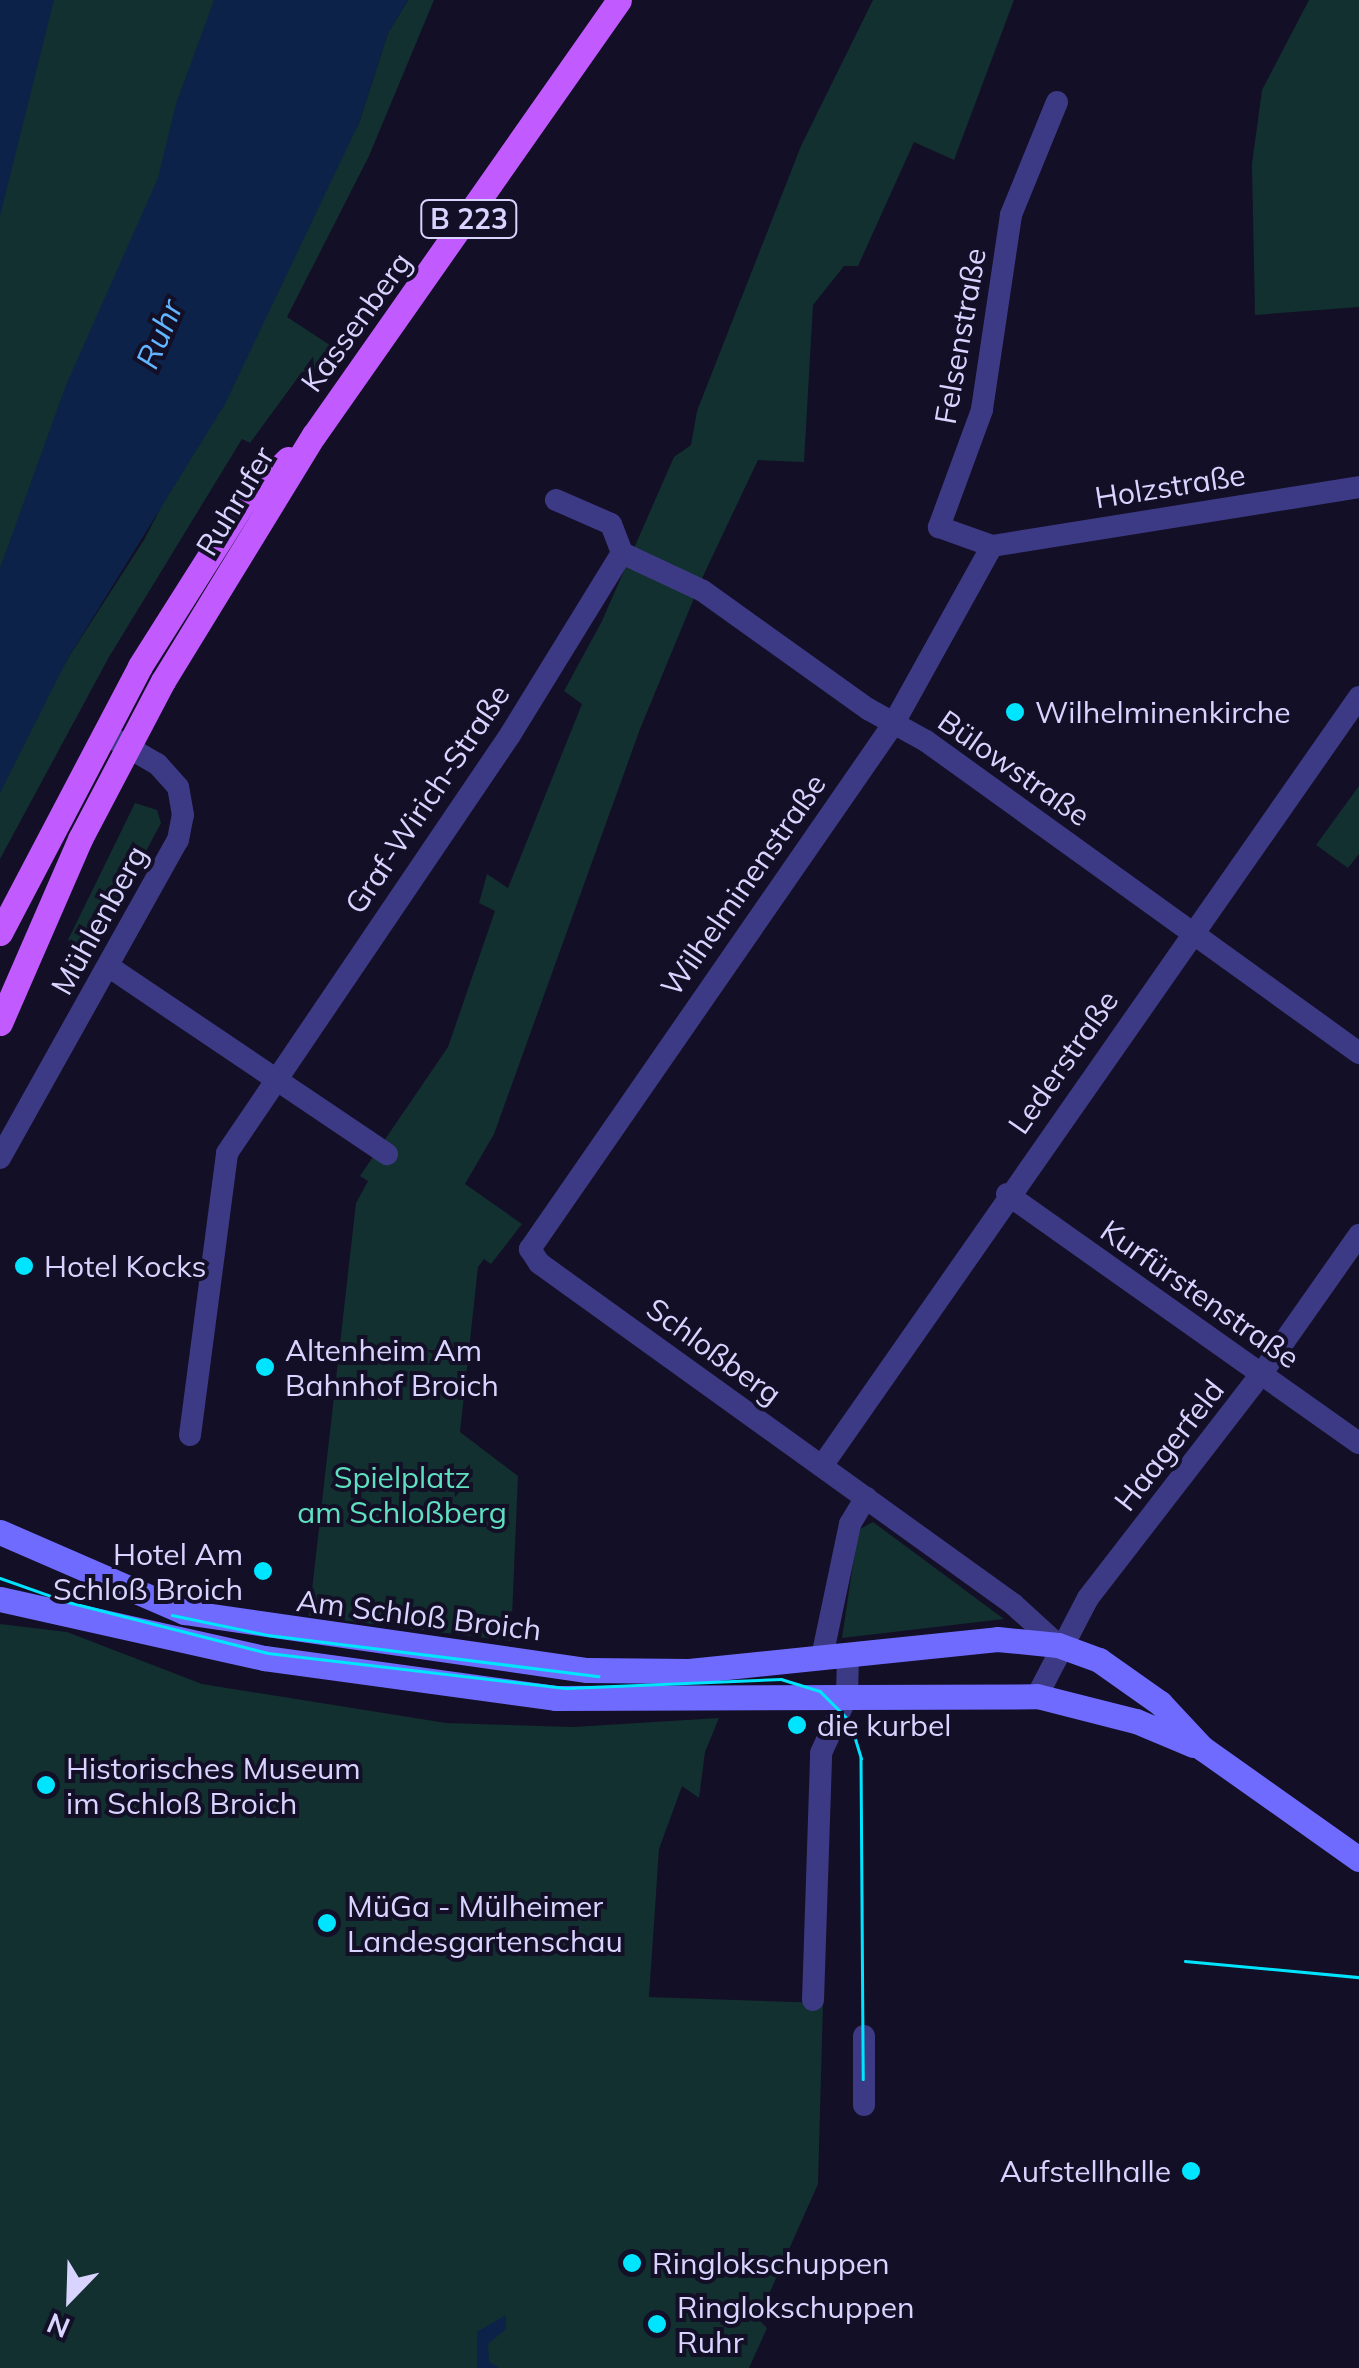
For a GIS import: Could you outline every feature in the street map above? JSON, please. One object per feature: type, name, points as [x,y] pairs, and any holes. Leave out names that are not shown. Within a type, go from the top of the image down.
[{"type":"main road","name":"Kassenberg","points":[[314,435],[620,0]]},
{"type":"main road","name":"Ruhrufer","points":[[0,933],[102,733],[243,502],[314,435]]},
{"type":"main road","name":"Ruhrufer","points":[[0,1022],[80,839],[129,747],[314,435]]},
{"type":"main road","name":"Am Schloß Broich","points":[[0,1532],[128,1592],[184,1612],[266,1628],[605,1670],[690,1671],[997,1639],[1058,1645],[1099,1660],[1160,1703],[1202,1748]]},
{"type":"main road","name":"Am Schloß Broich","points":[[0,1599],[264,1658],[556,1698],[1037,1696],[1136,1721],[1202,1748]]},
{"type":"main road","points":[[1202,1748],[1359,1859]]},
{"type":"street","name":"Felsenstraße","points":[[992,546],[939,527],[982,410],[1010,215],[1058,102]]},
{"type":"street","name":"Holzstraße","points":[[992,546],[1359,487]]},
{"type":"street","points":[[556,500],[611,524],[624,554]]},
{"type":"street","name":"Wilhelminenstraße","points":[[530,1249],[538,1230],[894,723],[992,546]]},
{"type":"street","name":"Bülowstraße","points":[[624,554],[694,586],[1359,1053]]},
{"type":"street","name":"Graf-Wirich-Straße","points":[[190,1435],[221,1171],[275,1074],[510,734],[624,554]]},
{"type":"street","name":"Lederstraße","points":[[822,1466],[1007,1194],[1165,969],[1196,935],[1359,698]]},
{"type":"street","name":"Mühlenberg","points":[[0,1158],[112,968],[178,840],[184,814],[171,777],[102,733]]},
{"type":"street","points":[[112,968],[275,1074],[387,1154]]},
{"type":"street","name":"Kurfürstenstraße","points":[[1007,1194],[1359,1443]]},
{"type":"street","name":"Haagerfeld","points":[[1037,1696],[1058,1645],[1262,1374],[1359,1235]]},
{"type":"street","name":"Schloßberg","points":[[530,1249],[538,1263],[1013,1604],[1058,1645]]},
{"type":"street","points":[[813,2000],[822,1752],[847,1696],[835,1655],[850,1524],[866,1498]]},
{"type":"street","points":[[864,2036],[864,2105]]},
{"type":"green space","points":[[0,0],[319,0],[0,725]]},
{"type":"green space","points":[[408,0],[434,0],[369,156],[287,317],[345,355],[332,365],[302,372],[250,443],[242,439],[109,657],[0,859],[0,793],[12,761],[68,658],[144,540],[359,123],[388,33]]},
{"type":"green space","name":"Spielplatz am Schloßberg","points":[[873,0],[1014,0],[954,160],[914,142],[858,266],[844,266],[813,305],[804,462],[758,460],[704,574],[640,729],[494,1134],[465,1184],[522,1224],[491,1264],[484,1259],[478,1267],[460,1432],[518,1476],[511,1641],[309,1616],[356,1203],[368,1181],[360,1176],[448,1047],[495,911],[479,903],[487,874],[508,888],[582,704],[564,691],[602,621],[674,457],[691,445],[697,411],[801,146]]},
{"type":"green space","points":[[1309,0],[1359,0],[1359,307],[1255,315],[1252,164],[1262,90]]},
{"type":"green space","points":[[1359,786],[1359,854],[1348,868],[1316,845]]},
{"type":"green space","points":[[135,803],[157,810],[161,823],[92,953],[68,940]]},
{"type":"green space","points":[[873,1522],[1004,1619],[842,1638],[858,1530]]},
{"type":"green space","name":"MüGa - Mülheimer Landesgartenschau","points":[[0,1624],[67,1632],[202,1684],[446,1723],[573,1727],[719,1718],[705,1752],[699,1798],[682,1786],[659,1849],[649,1997],[823,2003],[818,2184],[758,2319],[767,2328],[749,2368],[0,2368]]},
{"type":"water","points":[[0,0],[54,0],[0,216]]},
{"type":"water","name":"Ruhr","points":[[214,0],[408,0],[388,33],[359,123],[225,404],[68,658],[0,793],[0,568],[66,385],[158,178],[176,104]]},
{"type":"water","points":[[506,2315],[506,2329],[488,2344],[489,2362],[499,2368],[477,2368],[477,2332]]},
{"type":"tram line","points":[[0,1578],[68,1602],[268,1653],[567,1688],[781,1679],[820,1691],[850,1721],[861,1758],[863,2079]]},
{"type":"tram line","points":[[172,1615],[268,1635],[598,1676]]},
{"type":"tram line","points":[[1185,1961],[1359,1977]]},
{"type":"place","name":"Wilhelminenkirche","points":[[1015,712]]},
{"type":"place","name":"Hotel Kocks","points":[[24,1266]]},
{"type":"place","name":"Altenheim Am Bahnhof Broich","points":[[265,1367]]},
{"type":"place","name":"Hotel Am Schloß Broich","points":[[263,1571]]},
{"type":"place","name":"die kurbel","points":[[797,1725]]},
{"type":"place","name":"Historisches Museum im Schloß Broich","points":[[46,1785]]},
{"type":"place","name":"MüGa - Mülheimer Landesgartenschau","points":[[327,1923]]},
{"type":"place","name":"Aufstellhalle","points":[[1191,2171]]},
{"type":"place","name":"Ringlokschuppen","points":[[632,2263]]},
{"type":"place","name":"Ringlokschuppen Ruhr","points":[[657,2324]]}]
